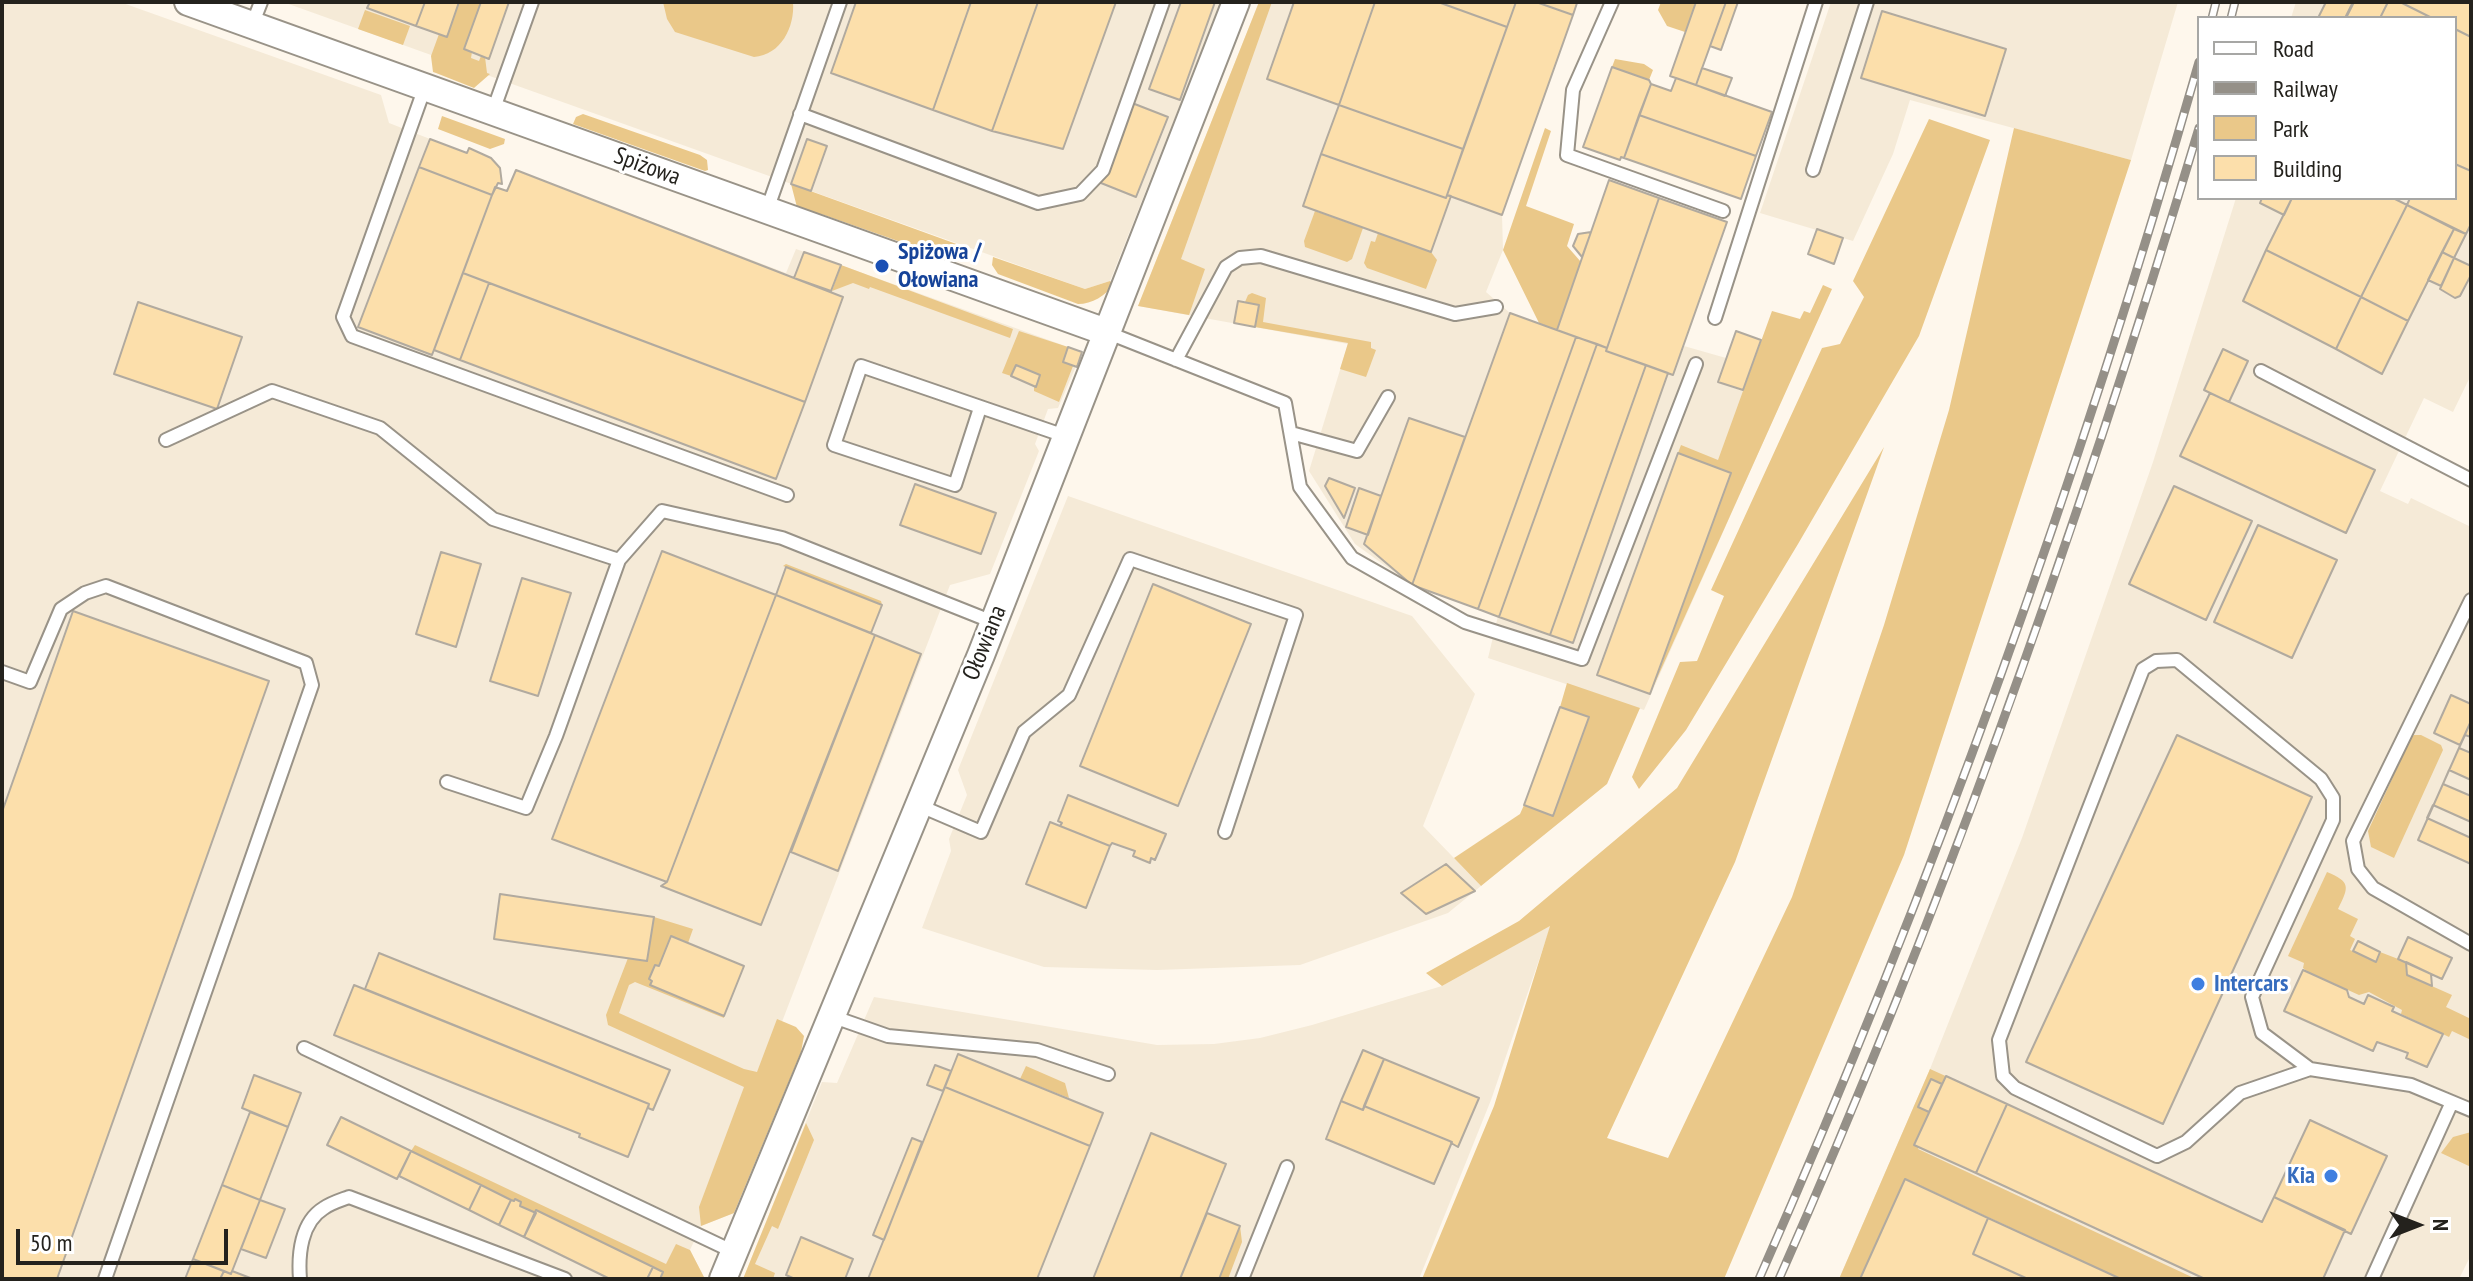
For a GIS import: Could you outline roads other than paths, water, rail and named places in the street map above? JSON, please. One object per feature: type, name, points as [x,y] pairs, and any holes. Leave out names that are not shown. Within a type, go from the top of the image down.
[{"type":"street","name":"Spiżowa","points":[[188,2],[257,14],[425,87],[1106,332]]},
{"type":"street","name":"Ołowiana","points":[[723,1279],[993,622],[1236,2]]},
{"type":"lane","points":[[493,111],[532,2]]},
{"type":"lane","points":[[767,210],[840,2]]},
{"type":"lane","points":[[800,114],[1038,203],[1080,194],[1103,170],[1163,2]]},
{"type":"lane","points":[[1612,2],[1573,90],[1567,155],[1723,211]]},
{"type":"lane","points":[[1715,318],[1816,2]]},
{"type":"lane","points":[[1813,170],[1867,2]]},
{"type":"lane","points":[[425,87],[343,317],[352,336],[787,495]]},
{"type":"lane","points":[[1176,360],[1226,267],[1240,258],[1261,256],[1455,314],[1496,307]]},
{"type":"lane","points":[[1106,332],[1285,403],[1300,487],[1352,558],[1465,622],[1582,659],[1696,364]]},
{"type":"lane","points":[[980,408],[955,485],[834,445],[861,366],[1065,436]]},
{"type":"lane","points":[[2261,371],[2471,480]]},
{"type":"lane","points":[[166,440],[272,391],[380,428],[493,519],[619,560]]},
{"type":"lane","points":[[1291,433],[1357,451],[1388,397]]},
{"type":"lane","points":[[447,782],[526,808],[556,736],[619,560],[662,511],[782,538],[993,622]]},
{"type":"lane","points":[[918,805],[981,832],[1024,732],[1069,695],[1130,559],[1296,615],[1225,832]]},
{"type":"lane","points":[[2,672],[30,682],[61,609],[85,593],[106,586],[306,663],[312,685],[105,1279]]},
{"type":"lane","points":[[2471,600],[2353,841],[2358,869],[2373,888],[2471,944]]},
{"type":"lane","points":[[2310,1069],[2240,1093],[2186,1142],[2157,1156],[2015,1088],[2003,1076],[1999,1040],[2143,669],[2156,661],[2177,660],[2321,779],[2333,798],[2333,820],[2252,997],[2262,1033],[2310,1069],[2411,1085],[2471,1110]]},
{"type":"lane","points":[[831,1016],[888,1036],[1037,1050],[1108,1074]]},
{"type":"lane","points":[[304,1048],[734,1252]]},
{"type":"lane","points":[[2372,1279],[2452,1102]]},
{"type":"lane","points":[[1242,1279],[1287,1167]]},
{"type":"lane","points":[[300,1279],[298,1259],[307,1226],[322,1208],[349,1197],[565,1279]]},
{"type":"railway","points":[[2212,16],[2216,2]]},
{"type":"railway","points":[[2232,16],[2235,2]]},
{"type":"railway","points":[[1759,1279],[1884,981],[2000,678],[2105,372],[2197,69]]},
{"type":"railway","points":[[1779,1279],[1898,996],[2007,710],[2107,421],[2197,135]]},
{"type":"place","name":"Spiżowa / Ołowiana","points":[[882,266]]},
{"type":"place","name":"Intercars","points":[[2198,984]]},
{"type":"place","name":"Kia","points":[[2331,1176]]}]
